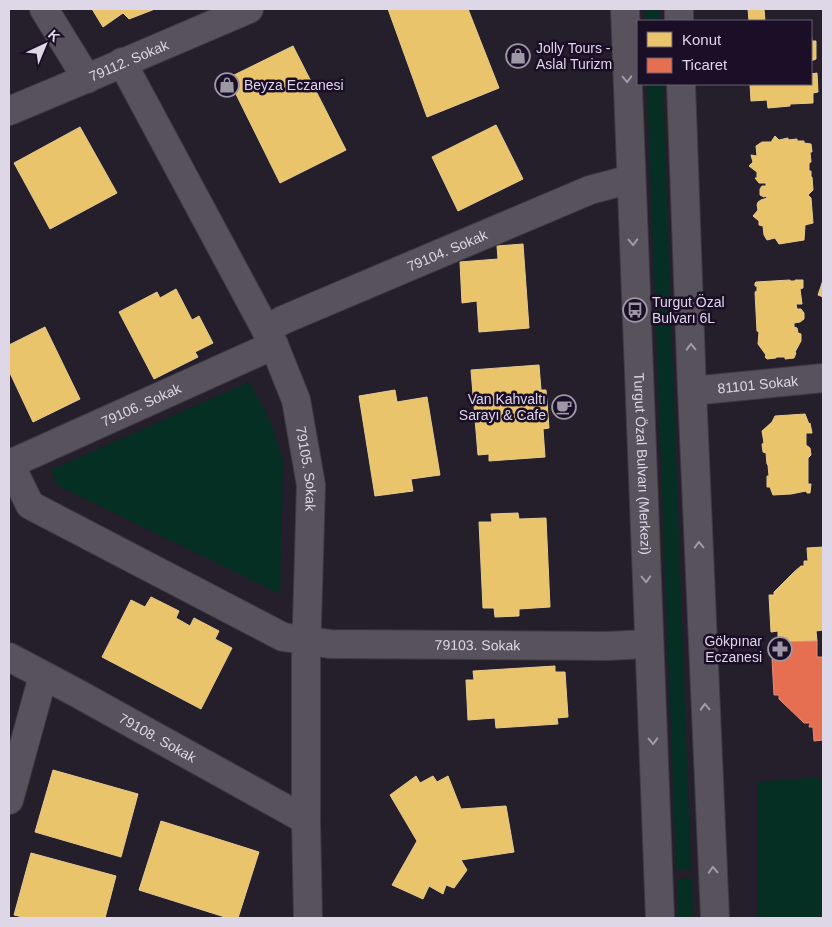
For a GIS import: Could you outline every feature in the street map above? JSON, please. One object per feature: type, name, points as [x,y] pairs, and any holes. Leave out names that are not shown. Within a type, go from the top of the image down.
[{"type":"street","points":[[44,9],[87,79]]},
{"type":"street","name":"79112. Sokak","points":[[9,111],[249,9]]},
{"type":"street","points":[[610,9],[625,20]]},
{"type":"street","name":"Turgut Özal Bulvarı (Merkezi)","points":[[625,20],[660,918]]},
{"type":"street","name":"79105. Sokak","points":[[122,62],[270,338],[296,400],[311,485],[306,641],[308,918]]},
{"type":"street","points":[[681,85],[692,391],[715,918]]},
{"type":"street","name":"79104. Sokak","points":[[270,338],[283,320],[590,190],[631,179]]},
{"type":"street","name":"79106. Sokak","points":[[9,463],[270,338]]},
{"type":"street","name":"81101 Sokak","points":[[692,391],[823,378]]},
{"type":"street","name":"79103. Sokak","points":[[9,463],[30,505],[277,634],[306,641],[330,644],[607,646],[648,644]]},
{"type":"street","name":"79108. Sokak","points":[[9,657],[306,820]]},
{"type":"street","points":[[9,800],[43,676]]},
{"type":"green space","points":[[645,9],[660,9],[660,20],[645,20]]},
{"type":"green space","points":[[647,85],[663,85],[691,869],[676,869]]},
{"type":"green space","points":[[249,382],[270,420],[283,460],[280,594],[57,485],[51,470]]},
{"type":"green space","points":[[823,777],[823,918],[757,918],[758,782]]},
{"type":"green space","points":[[692,878],[693,918],[678,918],[677,879]]},
{"type":"building: Konut","points":[[92,9],[155,9],[129,19],[123,13],[103,27]]},
{"type":"building: Konut","points":[[388,9],[468,9],[499,88],[427,117]]},
{"type":"building: Konut","points":[[748,9],[764,9],[765,20],[749,20]]},
{"type":"building: Konut","points":[[812,41],[816,41],[816,59],[812,61]]},
{"type":"building: Konut","points":[[293,46],[346,150],[280,183],[228,78]]},
{"type":"building: Konut","points":[[817,73],[818,92],[813,93],[813,103],[790,104],[790,106],[768,108],[767,100],[751,101],[750,85],[812,85],[812,74]]},
{"type":"building: Konut","points":[[496,125],[523,179],[458,211],[432,157]]},
{"type":"building: Konut","points":[[80,127],[117,193],[50,229],[14,163]]},
{"type":"building: Konut","points":[[775,136],[779,140],[797,139],[797,141],[811,144],[812,152],[810,152],[811,162],[809,163],[809,171],[811,171],[813,190],[808,195],[811,198],[813,223],[805,225],[804,240],[779,244],[775,238],[767,240],[764,235],[763,226],[759,225],[759,221],[753,216],[758,210],[758,202],[767,198],[760,195],[760,189],[762,186],[766,186],[766,183],[759,183],[755,178],[757,178],[757,172],[749,166],[753,162],[751,155],[757,156],[756,146],[762,142],[771,142]]},
{"type":"building: Konut","points":[[523,244],[529,328],[479,332],[477,301],[462,303],[460,262],[498,259],[497,246]]},
{"type":"building: Konut","points":[[803,280],[803,288],[800,289],[802,304],[796,304],[797,309],[801,309],[804,313],[804,319],[794,323],[794,327],[801,334],[801,341],[794,358],[776,357],[767,359],[758,344],[759,332],[757,331],[755,292],[757,291],[757,286],[755,286],[755,283]]},
{"type":"building: Konut","points":[[823,280],[823,297],[818,295]]},
{"type":"building: Konut","points":[[176,289],[192,320],[199,316],[213,343],[195,352],[198,357],[154,379],[119,312],[157,292],[160,298]]},
{"type":"building: Konut","points":[[45,327],[80,399],[33,422],[9,371],[9,345]]},
{"type":"building: Konut","points":[[539,365],[541,390],[546,390],[549,428],[543,429],[545,457],[489,461],[489,454],[478,455],[471,370]]},
{"type":"building: Konut","points":[[395,390],[397,402],[427,397],[440,475],[411,479],[413,491],[375,496],[359,396]]},
{"type":"building: Konut","points":[[805,414],[810,423],[812,433],[806,433],[806,445],[810,448],[811,455],[808,458],[808,484],[811,484],[810,493],[806,491],[773,495],[770,487],[767,487],[767,476],[769,476],[766,453],[763,452],[762,431],[772,422],[775,416]]},
{"type":"building: Konut","points":[[518,513],[519,519],[546,518],[550,607],[519,609],[519,616],[495,617],[494,608],[483,608],[479,522],[492,522],[491,514]]},
{"type":"building: Konut","points":[[823,547],[823,630],[816,631],[817,641],[778,642],[778,631],[771,632],[769,595],[774,595],[774,592],[794,572],[801,566],[804,566],[804,561],[808,561],[807,548]]},
{"type":"building: Konut","points":[[151,597],[179,611],[176,618],[190,626],[194,618],[219,631],[215,639],[232,648],[201,709],[102,657],[131,600],[145,607]]},
{"type":"building: Konut","points":[[555,666],[555,672],[565,672],[568,717],[557,718],[558,724],[496,728],[495,718],[468,720],[466,680],[474,680],[473,671]]},
{"type":"building: Konut","points":[[53,770],[138,794],[121,857],[35,832]]},
{"type":"building: Konut","points":[[416,776],[420,783],[433,776],[437,782],[448,776],[461,809],[506,806],[514,852],[461,860],[467,870],[454,888],[446,885],[443,894],[429,886],[423,899],[392,885],[417,841],[390,795]]},
{"type":"building: Konut","points":[[161,821],[259,852],[238,918],[228,918],[139,890]]},
{"type":"building: Konut","points":[[31,853],[116,876],[105,918],[27,918],[14,915]]},
{"type":"building: Ticaret","points":[[817,641],[817,657],[823,657],[823,740],[814,741],[813,727],[809,727],[810,723],[804,723],[779,699],[779,695],[774,695],[772,659],[778,658],[778,642]]},
{"type":"place","name":"Jolly Tours - Aslal Turizm","points":[[518,56]]},
{"type":"place","name":"Beyza Eczanesi","points":[[227,85]]},
{"type":"place","name":"Turgut Özal Bulvarı 6L","points":[[635,310]]},
{"type":"place","name":"Van Kahvaltı Sarayı & Cafe","points":[[564,407]]},
{"type":"place","name":"Gökpınar Eczanesi","points":[[780,649]]}]
